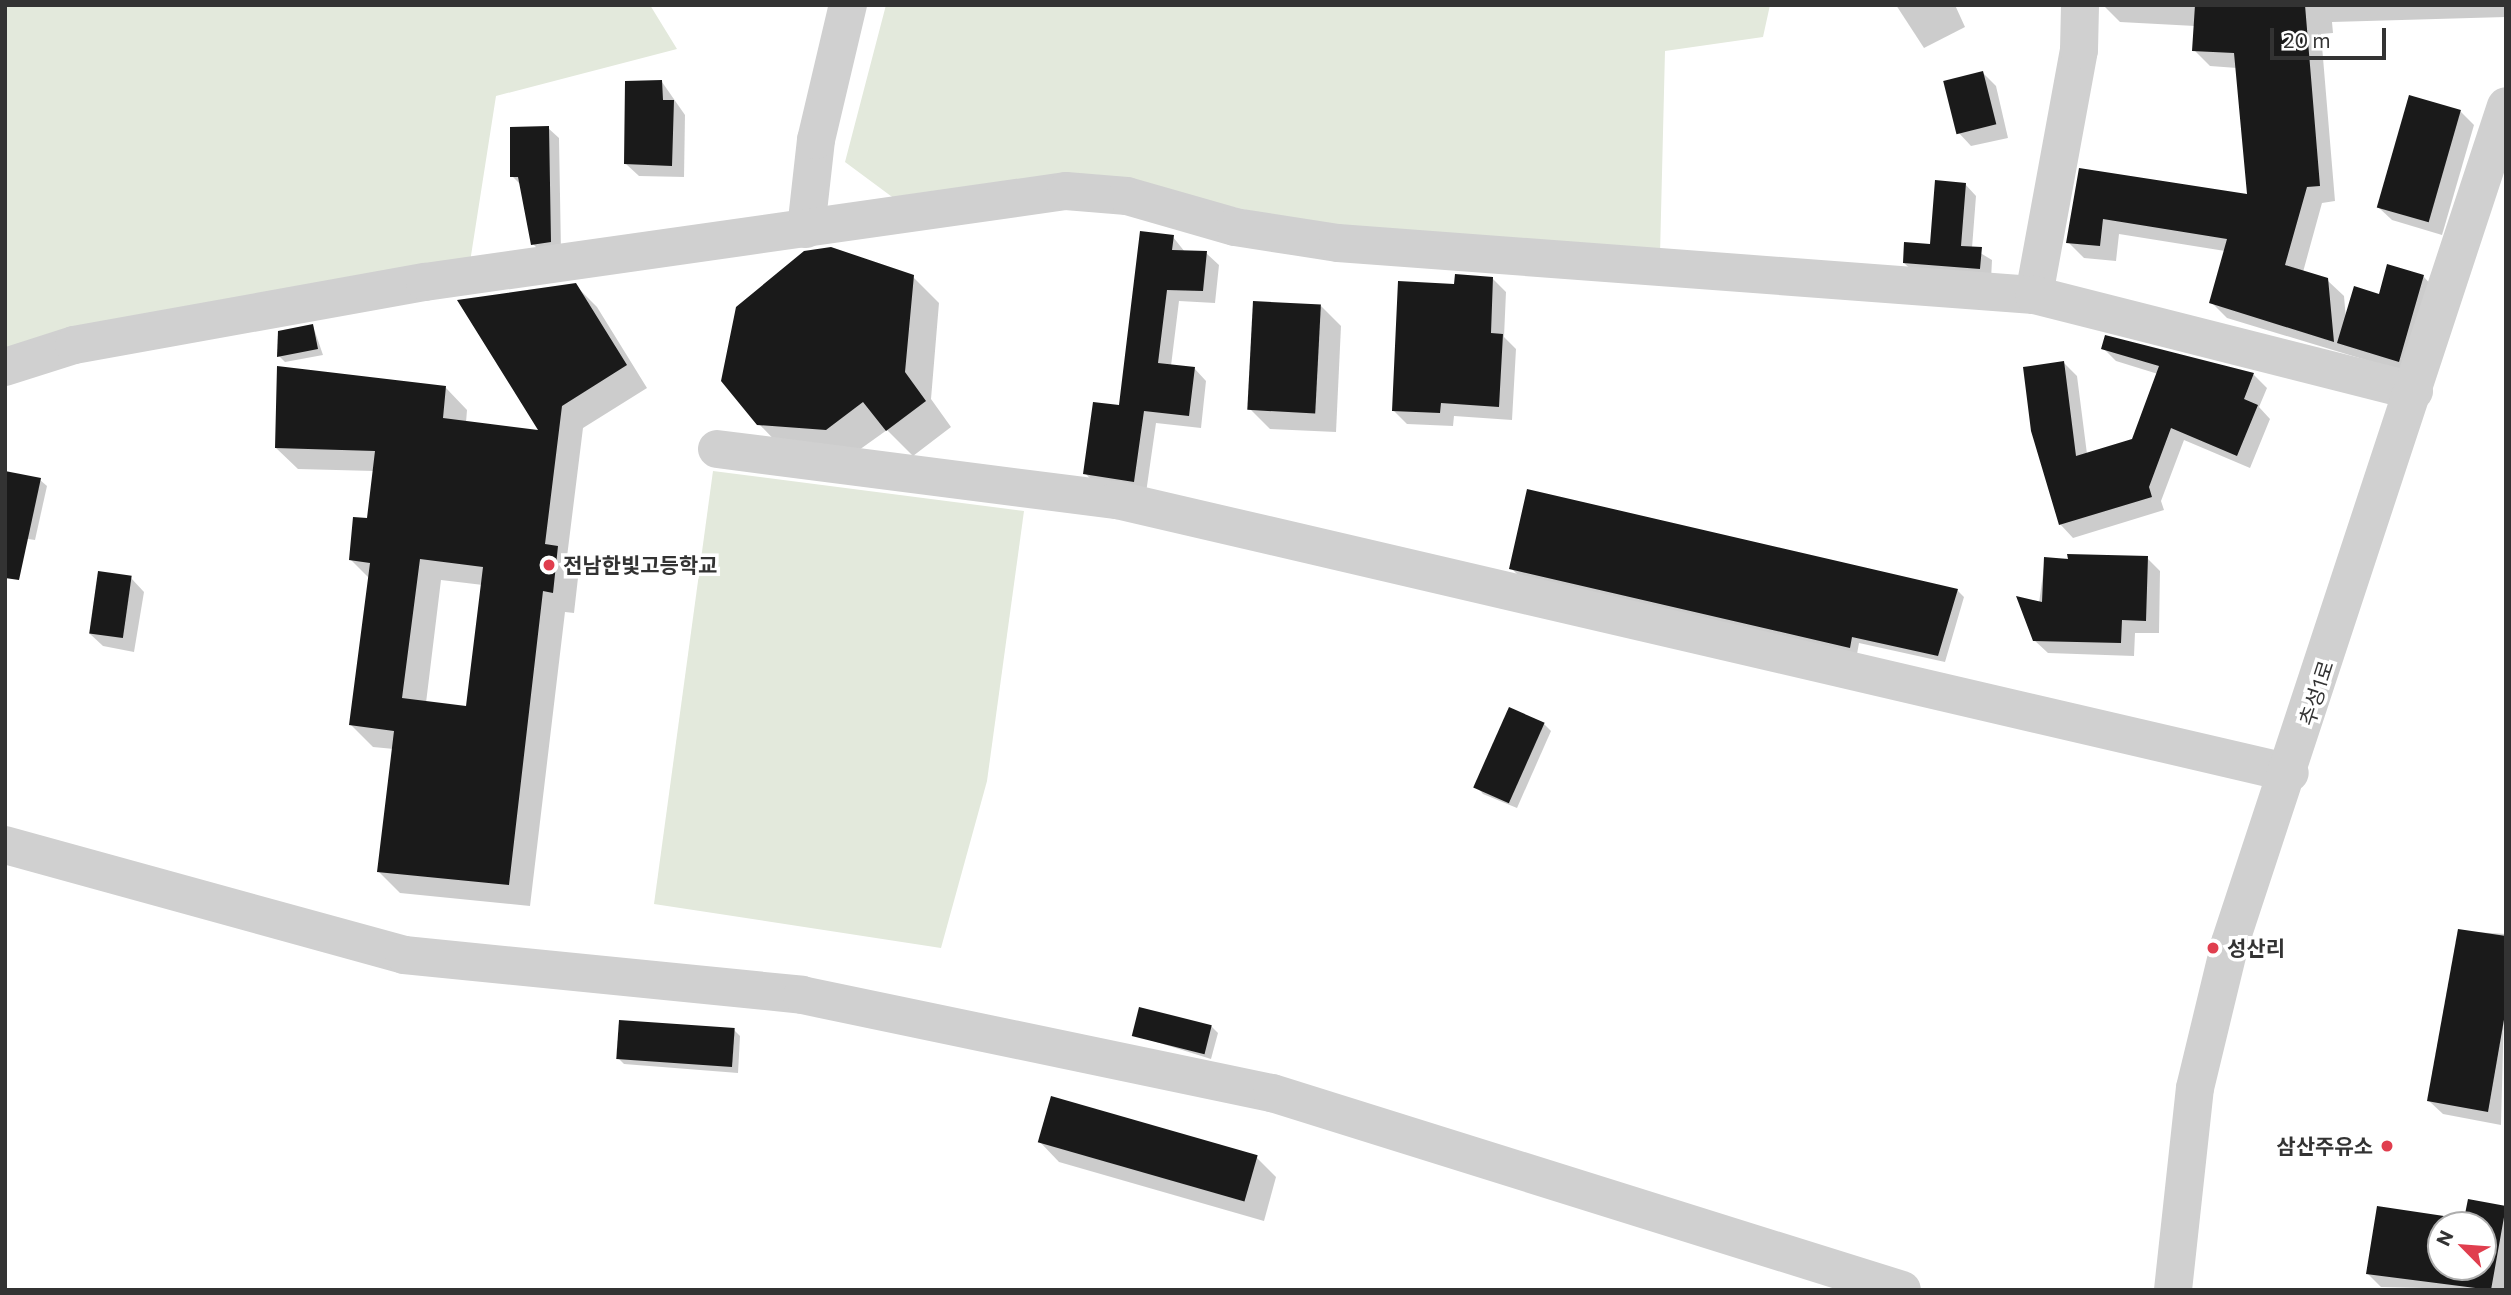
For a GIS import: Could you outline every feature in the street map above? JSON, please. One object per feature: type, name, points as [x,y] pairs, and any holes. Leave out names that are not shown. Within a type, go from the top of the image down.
[{"type":"street","points":[[806,229],[816,140],[848,5]]},
{"type":"street","points":[[2034,295],[2079,50],[2080,5]]},
{"type":"street","name":"추성1로","points":[[2173,1290],[2194,1088],[2230,943],[2290,773],[2506,106]]},
{"type":"street","points":[[5,367],[74,345],[425,282],[1066,191],[1127,195],[1235,226],[1338,243],[2034,295],[2414,391]]},
{"type":"street","points":[[717,449],[1117,500],[2290,773]]},
{"type":"street","points":[[5,845],[404,955],[802,995],[1272,1093],[1902,1290]]},
{"type":"shaded area","points":[[5,5],[650,5],[677,49],[496,96],[470,262],[5,360]]},
{"type":"shaded area","points":[[886,5],[1770,5],[1763,37],[1665,51],[1660,255],[1348,232],[1126,184],[903,205],[845,162]]},
{"type":"shaded area","points":[[713,471],[1024,511],[987,781],[941,948],[654,904]]},
{"type":"building","points":[[2195,5],[2305,5],[2320,186],[2307,187],[2285,265],[2328,278],[2334,342],[2209,303],[2227,239],[2103,219],[2100,246],[2066,243],[2079,168],[2247,194],[2234,53],[2192,51]]},
{"type":"building","points":[[1983,71],[1996,124],[1957,134],[1943,81]]},
{"type":"building","points":[[662,80],[663,100],[674,100],[672,166],[624,164],[625,81]]},
{"type":"building","points":[[2409,95],[2461,110],[2429,222],[2377,207]]},
{"type":"building","points":[[549,126],[551,242],[531,245],[518,177],[510,177],[510,127]]},
{"type":"building","points":[[1935,180],[1966,183],[1961,246],[1982,247],[1980,269],[1903,263],[1904,242],[1930,244]]},
{"type":"building","points":[[1140,231],[1174,235],[1172,250],[1207,251],[1203,291],[1167,290],[1158,363],[1195,367],[1189,416],[1144,411],[1134,482],[1083,474],[1093,402],[1119,405]]},
{"type":"building","points":[[831,247],[914,275],[905,372],[926,401],[886,431],[863,402],[826,430],[757,425],[721,381],[736,307],[804,251]]},
{"type":"building","points":[[2387,264],[2424,275],[2399,362],[2337,343],[2354,286],[2379,294]]},
{"type":"building","points":[[1455,274],[1493,277],[1491,333],[1503,334],[1499,407],[1441,403],[1440,413],[1392,411],[1398,281],[1454,284]]},
{"type":"building","points":[[576,283],[627,365],[562,406],[545,544],[558,546],[553,593],[543,591],[509,885],[377,872],[394,731],[349,725],[370,563],[349,560],[353,517],[367,518],[375,451],[275,448],[277,366],[446,386],[443,418],[538,430],[457,300]],"holes":[[[420,559],[483,567],[466,706],[402,698]]]},
{"type":"building","points":[[1253,301],[1321,305],[1315,413],[1247,410]]},
{"type":"building","points":[[313,324],[318,349],[277,357],[278,331]]},
{"type":"building","points":[[2105,335],[2254,373],[2244,399],[2258,405],[2237,456],[2171,428],[2149,487],[2152,497],[2059,525],[2031,431],[2023,367],[2064,361],[2076,456],[2132,439],[2159,366],[2101,349]]},
{"type":"building","points":[[5,471],[41,478],[19,580],[5,578]]},
{"type":"building","points":[[1527,489],[1958,589],[1938,656],[1852,637],[1850,648],[1509,569]]},
{"type":"building","points":[[2067,554],[2148,556],[2146,621],[2122,620],[2121,643],[2033,641],[2016,596],[2042,602],[2044,557],[2068,559]]},
{"type":"building","points":[[98,571],[132,576],[123,638],[89,633]]},
{"type":"building","points":[[1509,707],[1545,723],[1509,803],[1473,787]]},
{"type":"building","points":[[2458,929],[2506,936],[2506,1008],[2488,1112],[2427,1101]]},
{"type":"building","points":[[1139,1007],[1212,1025],[1205,1054],[1132,1036]]},
{"type":"building","points":[[619,1020],[735,1028],[732,1067],[616,1059]]},
{"type":"building","points":[[1051,1096],[1258,1155],[1244,1201],[1038,1142]]},
{"type":"building","points":[[2468,1199],[2506,1206],[2497,1256],[2497,1211],[2466,1211]]},
{"type":"building","points":[[2377,1206],[2427,1213],[2427,1281],[2493,1281],[2491,1290],[2366,1274]]},
{"type":"place","name":"전남한빛고등학교","points":[[549,565]]},
{"type":"place","name":"성산리","points":[[2213,948]]},
{"type":"place","name":"삼산주유소","points":[[2387,1146]]}]
